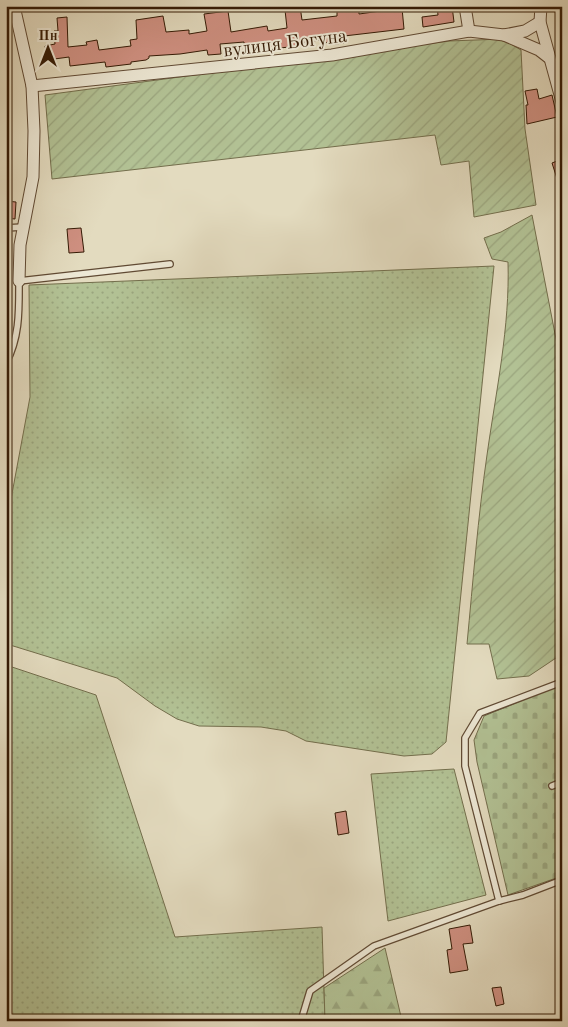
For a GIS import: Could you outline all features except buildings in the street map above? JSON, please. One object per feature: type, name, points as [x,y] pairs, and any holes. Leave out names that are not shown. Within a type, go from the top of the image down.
[{"type":"street","points":[[14,6],[32,86],[33,177],[20,245],[19,281]]},
{"type":"street","points":[[465,6],[469,31]]},
{"type":"street","points":[[542,6],[540,22],[548,57],[562,102]]},
{"type":"street","name":"вулиця Богуна","points":[[32,86],[332,55],[469,31],[504,35],[525,31],[540,22]]},
{"type":"street","points":[[504,35],[525,43],[548,57]]},
{"type":"lane","points":[[6,228],[23,226]]},
{"type":"lane","points":[[6,364],[13,351],[18,324],[19,281],[170,264]]},
{"type":"lane","points":[[499,901],[465,766],[465,738],[480,713],[562,682]]},
{"type":"lane","points":[[552,786],[562,782]]},
{"type":"lane","points":[[301,1021],[310,991],[374,946],[562,880]]},
{"type":"green space","points":[[502,39],[521,50],[525,129],[536,205],[474,217],[469,161],[441,165],[435,135],[52,179],[45,95],[449,41]]},
{"type":"green space","points":[[532,215],[562,370],[562,654],[529,676],[497,679],[489,644],[467,644],[481,502],[502,359],[507,311],[508,262],[492,259],[484,238],[501,232]]},
{"type":"green space","points":[[494,266],[446,742],[432,754],[404,756],[306,741],[286,731],[261,727],[199,726],[177,719],[155,706],[117,678],[10,645],[6,641],[6,526],[30,397],[29,285]]},
{"type":"green space","points":[[6,665],[96,695],[175,937],[322,927],[325,1021],[6,1021]]},
{"type":"green space","points":[[562,684],[562,876],[508,895],[477,762],[474,740],[484,716]]},
{"type":"green space","points":[[454,769],[486,895],[388,921],[371,774]]},
{"type":"green space","points":[[385,948],[402,1021],[325,1021],[324,988]]}]
